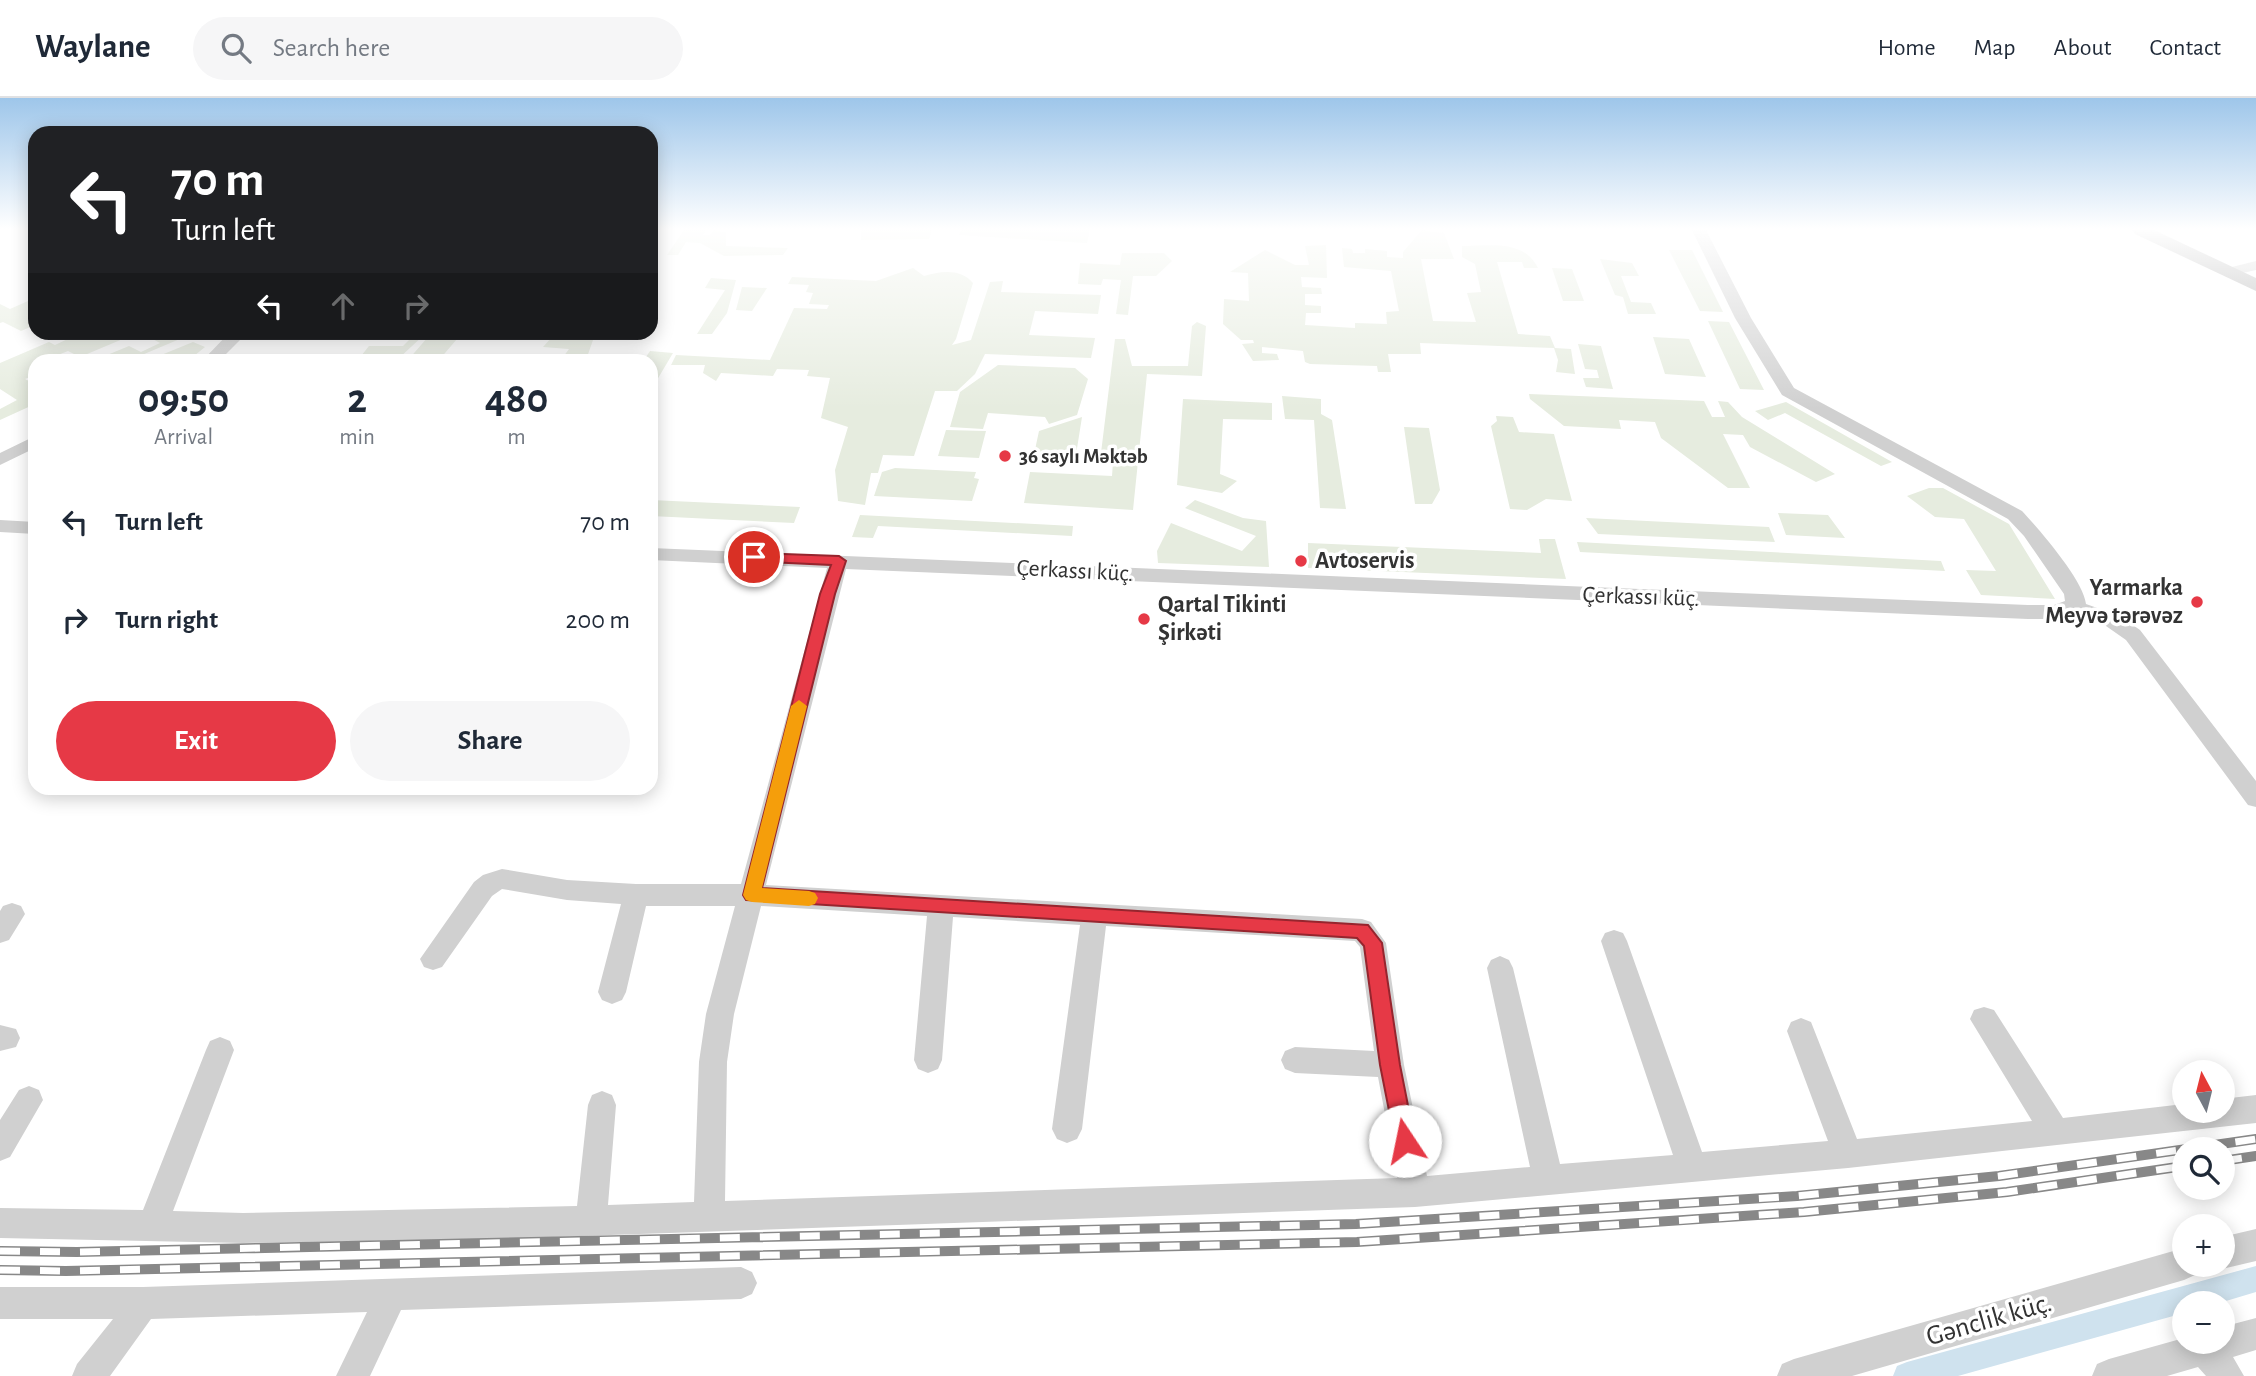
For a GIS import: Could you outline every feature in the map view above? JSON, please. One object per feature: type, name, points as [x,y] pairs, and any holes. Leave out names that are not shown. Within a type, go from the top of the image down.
[{"type":"street","points":[[1729,290],[1788,391],[2015,515],[2031,532],[2074,593],[2074,607],[2113,621],[2133,635],[2256,798]]},
{"type":"street","points":[[217,354],[232,340]]},
{"type":"street","points":[[0,460],[28,445]]},
{"type":"street","points":[[0,526],[28,528]]},
{"type":"street","name":"Çerkassı küç.","points":[[658,554],[2028,612],[2057,612],[2074,607]]},
{"type":"street","points":[[709,1214],[713,1062],[720,1014],[828,594],[839,561]]},
{"type":"street","points":[[433,959],[483,888],[502,879],[567,890],[636,895],[752,895],[1362,930],[1373,943],[1390,1065],[1415,1192]]},
{"type":"street","points":[[612,992],[636,895]]},
{"type":"street","points":[[928,1060],[942,907]]},
{"type":"street","points":[[1067,1129],[1094,916]]},
{"type":"street","points":[[1614,941],[1692,1166]]},
{"type":"street","points":[[1500,968],[1548,1179]]},
{"type":"street","points":[[1984,1019],[2056,1133]]},
{"type":"street","points":[[1801,1031],[1848,1154]]},
{"type":"street","points":[[152,1226],[220,1050]]},
{"type":"street","points":[[1295,1060],[1390,1065]]},
{"type":"street","points":[[0,1147],[29,1100]]},
{"type":"street","points":[[591,1220],[602,1105]]},
{"type":"street","points":[[0,1223],[243,1228],[591,1220],[1415,1192],[1848,1154],[2056,1133],[2256,1108]]},
{"type":"street","points":[[2235,1250],[2256,1245]]},
{"type":"street","name":"Gənclik küç.","points":[[1794,1376],[2172,1267]]},
{"type":"street","points":[[0,1303],[143,1303],[741,1283]]},
{"type":"street","points":[[353,1376],[391,1296]]},
{"type":"street","points":[[89,1376],[143,1303]]},
{"type":"street","points":[[2235,1340],[2256,1334]]},
{"type":"street","points":[[2109,1376],[2184,1354]]},
{"type":"street","points":[[2209,1354],[2227,1376]]},
{"type":"shaded area","points":[[721,290],[733,290],[727,313],[712,334],[697,334],[725,290]]},
{"type":"shaded area","points":[[741,290],[766,290],[752,311],[736,310]]},
{"type":"shaded area","points":[[807,290],[971,290],[952,345],[971,340],[987,290],[1101,295],[1098,314],[1035,311],[1029,335],[1095,338],[1091,358],[985,354],[975,374],[957,391],[935,391],[914,456],[883,455],[878,473],[871,473],[865,505],[838,501],[835,470],[848,427],[821,418],[830,378],[807,376],[809,370],[777,369],[773,376],[721,373],[716,381],[703,373],[705,365],[671,365],[676,355],[770,360],[794,308],[827,309],[829,305],[809,304],[813,293],[806,292]]},
{"type":"shaded area","points":[[1120,290],[1131,290],[1128,315],[1116,314]]},
{"type":"shaded area","points":[[1249,290],[1321,290],[1322,294],[1305,294],[1305,305],[1321,306],[1321,313],[1306,313],[1305,325],[1355,328],[1355,323],[1387,324],[1386,312],[1399,311],[1395,290],[1427,290],[1433,321],[1476,322],[1467,293],[1481,292],[1480,290],[1505,290],[1518,334],[1550,336],[1555,348],[1571,349],[1575,374],[1556,372],[1558,360],[1554,348],[1420,343],[1421,354],[1388,354],[1391,372],[1378,372],[1377,366],[1310,364],[1305,362],[1303,351],[1262,347],[1262,353],[1277,354],[1279,360],[1253,361],[1242,344],[1254,343],[1253,340],[1241,340],[1223,324],[1224,299],[1249,301]]},
{"type":"shaded area","points":[[1559,290],[1580,290],[1584,301],[1563,301]]},
{"type":"shaded area","points":[[1613,290],[1626,290],[1631,302],[1651,303],[1656,314],[1628,314],[1623,297],[1615,295]]},
{"type":"shaded area","points":[[1689,290],[1712,290],[1723,312],[1700,311]]},
{"type":"shaded area","points":[[28,301],[28,328],[21,331],[0,323],[0,304],[10,309]]},
{"type":"shaded area","points":[[1708,321],[1729,322],[1764,390],[1740,389]]},
{"type":"shaded area","points":[[1197,322],[1206,326],[1202,376],[1147,374],[1133,510],[1024,503],[1030,472],[1112,476],[1113,462],[1100,461],[1115,339],[1125,339],[1132,366],[1188,366],[1192,326]]},
{"type":"shaded area","points":[[1653,337],[1689,339],[1706,377],[1665,374]]},
{"type":"shaded area","points":[[66,340],[120,340],[87,354],[68,351],[60,354],[28,354],[28,378],[25,379],[28,380],[28,407],[0,420],[0,409],[17,400],[0,389],[0,363],[49,342],[55,345]]},
{"type":"shaded area","points":[[154,340],[177,340],[144,354],[110,354],[129,346],[141,352],[160,343]]},
{"type":"shaded area","points":[[409,340],[418,340],[403,354],[363,354],[369,346],[403,346]]},
{"type":"shaded area","points":[[425,340],[456,340],[444,354],[413,354]]},
{"type":"shaded area","points":[[549,340],[593,340],[588,354],[565,354],[569,349],[543,347]]},
{"type":"shaded area","points":[[193,342],[205,347],[196,354],[164,354]]},
{"type":"shaded area","points":[[1578,344],[1601,346],[1613,389],[1586,387],[1583,378],[1599,378],[1597,370],[1585,369]]},
{"type":"shaded area","points":[[650,351],[673,353],[658,378],[658,354],[648,354]]},
{"type":"shaded area","points":[[998,365],[1075,368],[1088,379],[1077,415],[1049,424],[1045,417],[988,413],[983,429],[950,427],[960,392]]},
{"type":"shaded area","points":[[1529,394],[1704,401],[1712,417],[1725,417],[1718,401],[1728,402],[1742,417],[1835,474],[1816,482],[1750,447],[1743,435],[1723,434],[1750,488],[1728,488],[1661,438],[1655,422],[1619,420],[1621,429],[1564,426],[1530,399]]},
{"type":"shaded area","points":[[1282,396],[1321,399],[1321,414],[1332,420],[1346,509],[1320,508],[1314,420],[1285,419]]},
{"type":"shaded area","points":[[1183,399],[1272,403],[1272,420],[1223,419],[1220,474],[1237,481],[1222,493],[1177,485]]},
{"type":"shaded area","points":[[1786,402],[1892,462],[1881,466],[1785,413],[1768,420],[1755,411]]},
{"type":"shaded area","points":[[1496,416],[1513,417],[1519,432],[1554,434],[1572,501],[1546,499],[1527,510],[1510,509],[1491,426],[1497,421]]},
{"type":"shaded area","points":[[1082,417],[1075,461],[1033,459],[1039,431]]},
{"type":"shaded area","points":[[1404,427],[1429,428],[1440,490],[1432,504],[1415,504]]},
{"type":"shaded area","points":[[946,430],[986,431],[979,458],[938,456]]},
{"type":"shaded area","points":[[895,468],[976,472],[974,478],[979,479],[972,501],[874,496],[882,472]]},
{"type":"shaded area","points":[[1929,488],[1943,488],[2009,524],[2055,599],[1981,595],[1966,570],[1996,571],[1964,519],[1935,517],[1907,496]]},
{"type":"shaded area","points":[[658,500],[800,507],[794,523],[658,516]]},
{"type":"shaded area","points":[[1195,500],[1243,518],[1266,521],[1269,567],[1158,563],[1157,551],[1171,523],[1242,551],[1256,536],[1185,508]]},
{"type":"shaded area","points":[[1778,513],[1828,515],[1845,538],[1786,535]]},
{"type":"shaded area","points":[[860,515],[1073,526],[1072,536],[878,526],[873,538],[852,537]]},
{"type":"shaded area","points":[[1586,518],[1769,527],[1775,542],[1598,534]]},
{"type":"shaded area","points":[[1539,539],[1555,539],[1566,579],[1308,568],[1308,543],[1541,553]]},
{"type":"shaded area","points":[[1577,542],[1941,561],[1945,571],[1580,552]]},
{"type":"waterway","points":[[1907,1376],[2256,1279]]},
{"type":"railway","points":[[0,1251],[77,1252],[1356,1224],[1797,1196],[1999,1176],[2256,1139]]},
{"type":"railway","points":[[2235,1159],[2256,1156]]},
{"type":"railway","points":[[0,1270],[66,1271],[1357,1242],[1804,1212],[2007,1192],[2172,1168]]},
{"type":"slow traffic","points":[[799,706],[752,895],[809,898]]},
{"type":"place","name":"36 saylı Məktəb","points":[[1005,456]]},
{"type":"place","name":"Avtoservis","points":[[1301,561]]},
{"type":"place","name":"Yarmarka Meyvә tәrәvәz","points":[[2197,602]]},
{"type":"place","name":"Qartal Tikinti Şirkәti","points":[[1144,619]]},
{"type":"route","points":[[754,557],[839,561],[828,594],[752,895],[1362,930],[1373,943],[1390,1065],[1405,1141]]}]
